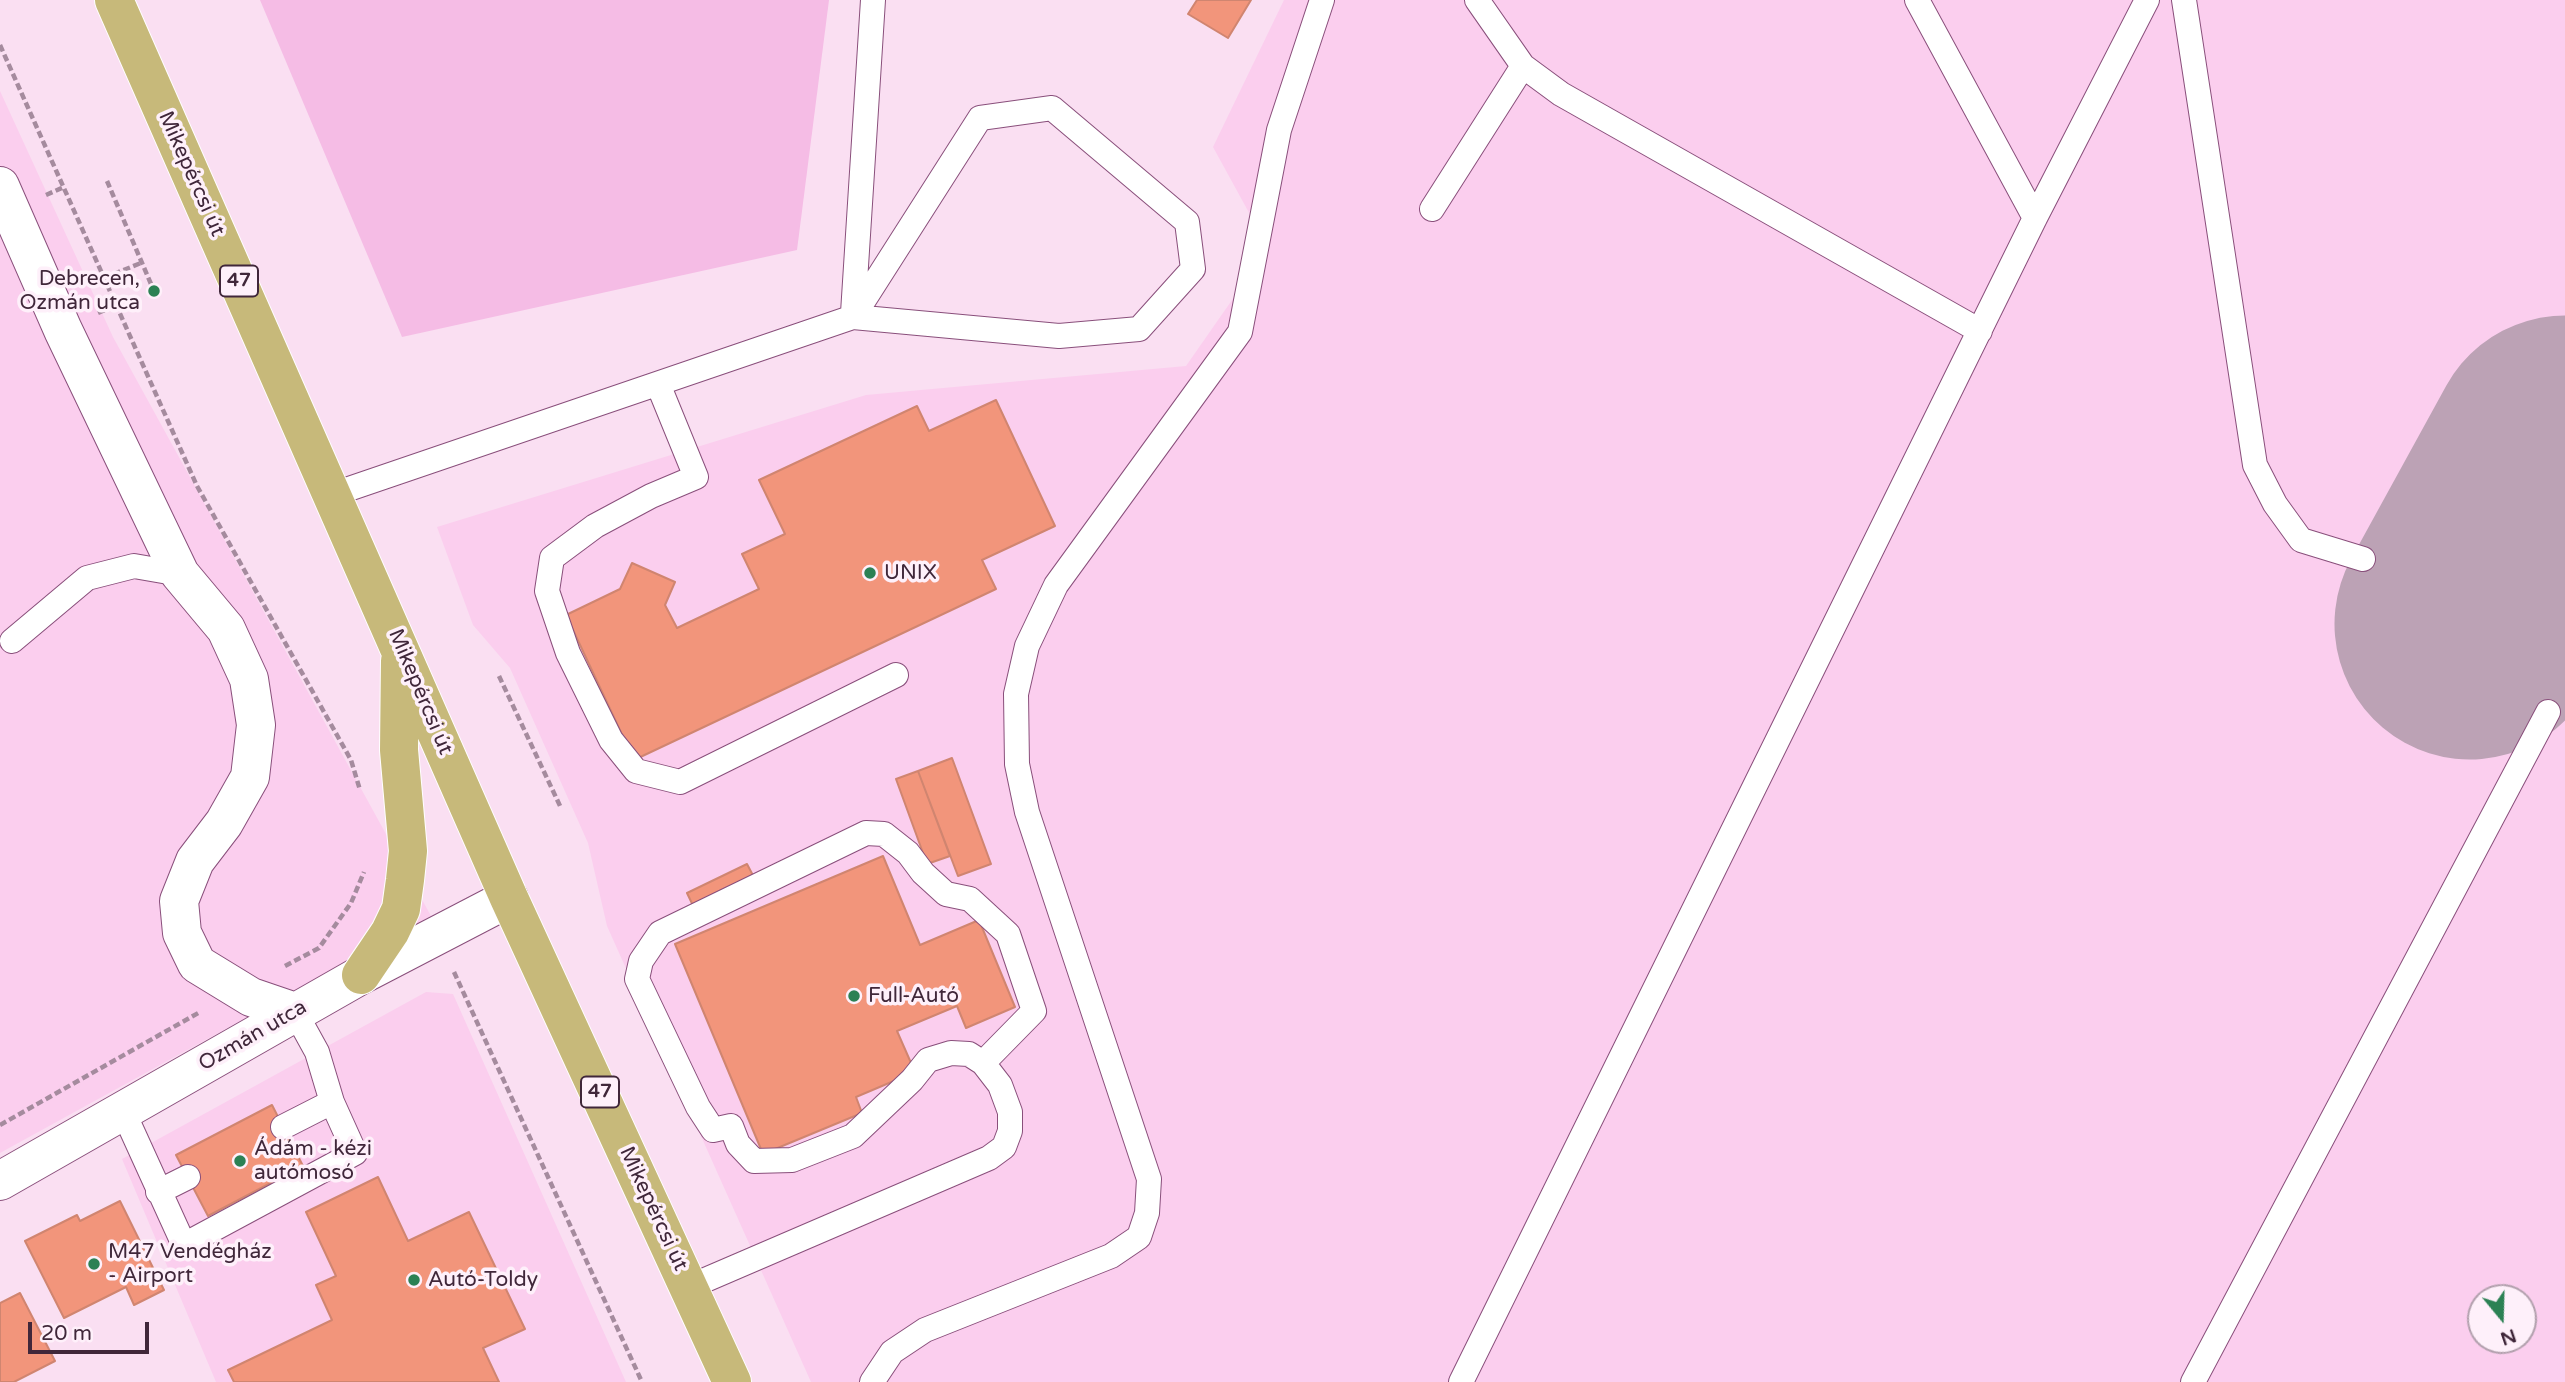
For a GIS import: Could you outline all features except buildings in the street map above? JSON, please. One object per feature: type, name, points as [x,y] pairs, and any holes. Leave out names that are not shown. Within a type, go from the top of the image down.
[{"type":"main road","name":"Mikepércsi út","points":[[114,0],[334,494],[509,898],[732,1382]]},
{"type":"main road","points":[[360,975],[390,932],[401,909],[405,880],[408,851],[399,750],[400,645]]},
{"type":"street","points":[[2,195],[68,342],[180,574],[226,629],[249,679],[256,725],[250,777],[224,824],[195,861],[179,901],[182,933],[197,964],[251,997],[295,1012]]},
{"type":"street","name":"Ozmán utca","points":[[0,1181],[360,975],[509,898]]},
{"type":"lane","points":[[853,317],[873,0]]},
{"type":"lane","points":[[872,1382],[892,1353],[925,1330],[1111,1256],[1139,1237],[1147,1213],[1149,1179],[1027,812],[1017,764],[1016,694],[1027,646],[1056,585],[1240,332],[1279,130],[1322,0]]},
{"type":"lane","points":[[1477,0],[1523,65],[1561,94],[1980,331]]},
{"type":"lane","points":[[1916,0],[2035,218]]},
{"type":"lane","points":[[1461,1382],[2035,218],[2147,0]]},
{"type":"lane","points":[[2184,0],[2255,465],[2275,504],[2301,540],[2364,559]]},
{"type":"lane","points":[[1432,209],[1523,65]]},
{"type":"lane","points":[[334,494],[853,317],[1059,336],[1139,329],[1193,270],[1186,222],[1052,108],[980,118],[853,317]]},
{"type":"lane","points":[[658,384],[696,477],[651,496],[595,526],[552,558],[547,591],[568,653],[611,740],[636,771],[680,782],[896,675]]},
{"type":"lane","points":[[12,640],[87,579],[134,566],[180,574]]},
{"type":"lane","points":[[2193,1382],[2548,712]]},
{"type":"lane","points":[[689,1287],[976,1163],[1004,1147],[1010,1131],[1010,1112],[1000,1085],[983,1063],[969,1054],[951,1053],[928,1060],[912,1080],[853,1136],[792,1160],[754,1161],[738,1144],[731,1126],[713,1130],[698,1107],[637,979],[641,961],[660,933],[866,833],[884,834],[908,853],[923,873],[946,894],[970,899],[1008,934],[1034,1012],[983,1063]]},
{"type":"lane","points":[[123,1111],[184,1245],[355,1153],[332,1102],[317,1052],[295,1012]]},
{"type":"lane","points":[[283,1126],[332,1102]]},
{"type":"lane","points":[[158,1192],[188,1177]]},
{"type":"path","points":[[0,45],[197,486],[351,760],[361,795]]},
{"type":"path","points":[[107,181],[153,291]]},
{"type":"path","points":[[104,278],[141,263]]},
{"type":"path","points":[[499,676],[561,808]]},
{"type":"path","points":[[438,934],[642,1382]]},
{"type":"shaded area","points":[[260,0],[829,0],[797,250],[402,337]]},
{"type":"shaded area","points":[[1284,0],[2565,0],[2565,1382],[811,1382],[607,926],[588,843],[510,668],[473,625],[437,527],[866,395],[1186,366],[1239,290],[1253,220],[1213,147]]},
{"type":"shaded area","points":[[0,91],[113,337],[431,916],[0,1153]]},
{"type":"shaded area","points":[[426,992],[453,994],[626,1382],[216,1382],[122,1159]]},
{"type":"taxiway","points":[[2556,467],[2538,513],[2535,551],[2544,583],[2565,614]]},
{"type":"runway","points":[[2470,624],[2565,451]]},
{"type":"place","name":"Debrecen, Ozmán utca","points":[[154,291]]},
{"type":"place","name":"UNIX","points":[[870,573]]},
{"type":"place","name":"Full-Autó","points":[[854,996]]},
{"type":"place","name":"Ádám - kézi autómosó","points":[[240,1161]]},
{"type":"place","name":"M47 Vendégház - Airport","points":[[94,1264]]},
{"type":"place","name":"Autó-Toldy","points":[[414,1280]]}]
